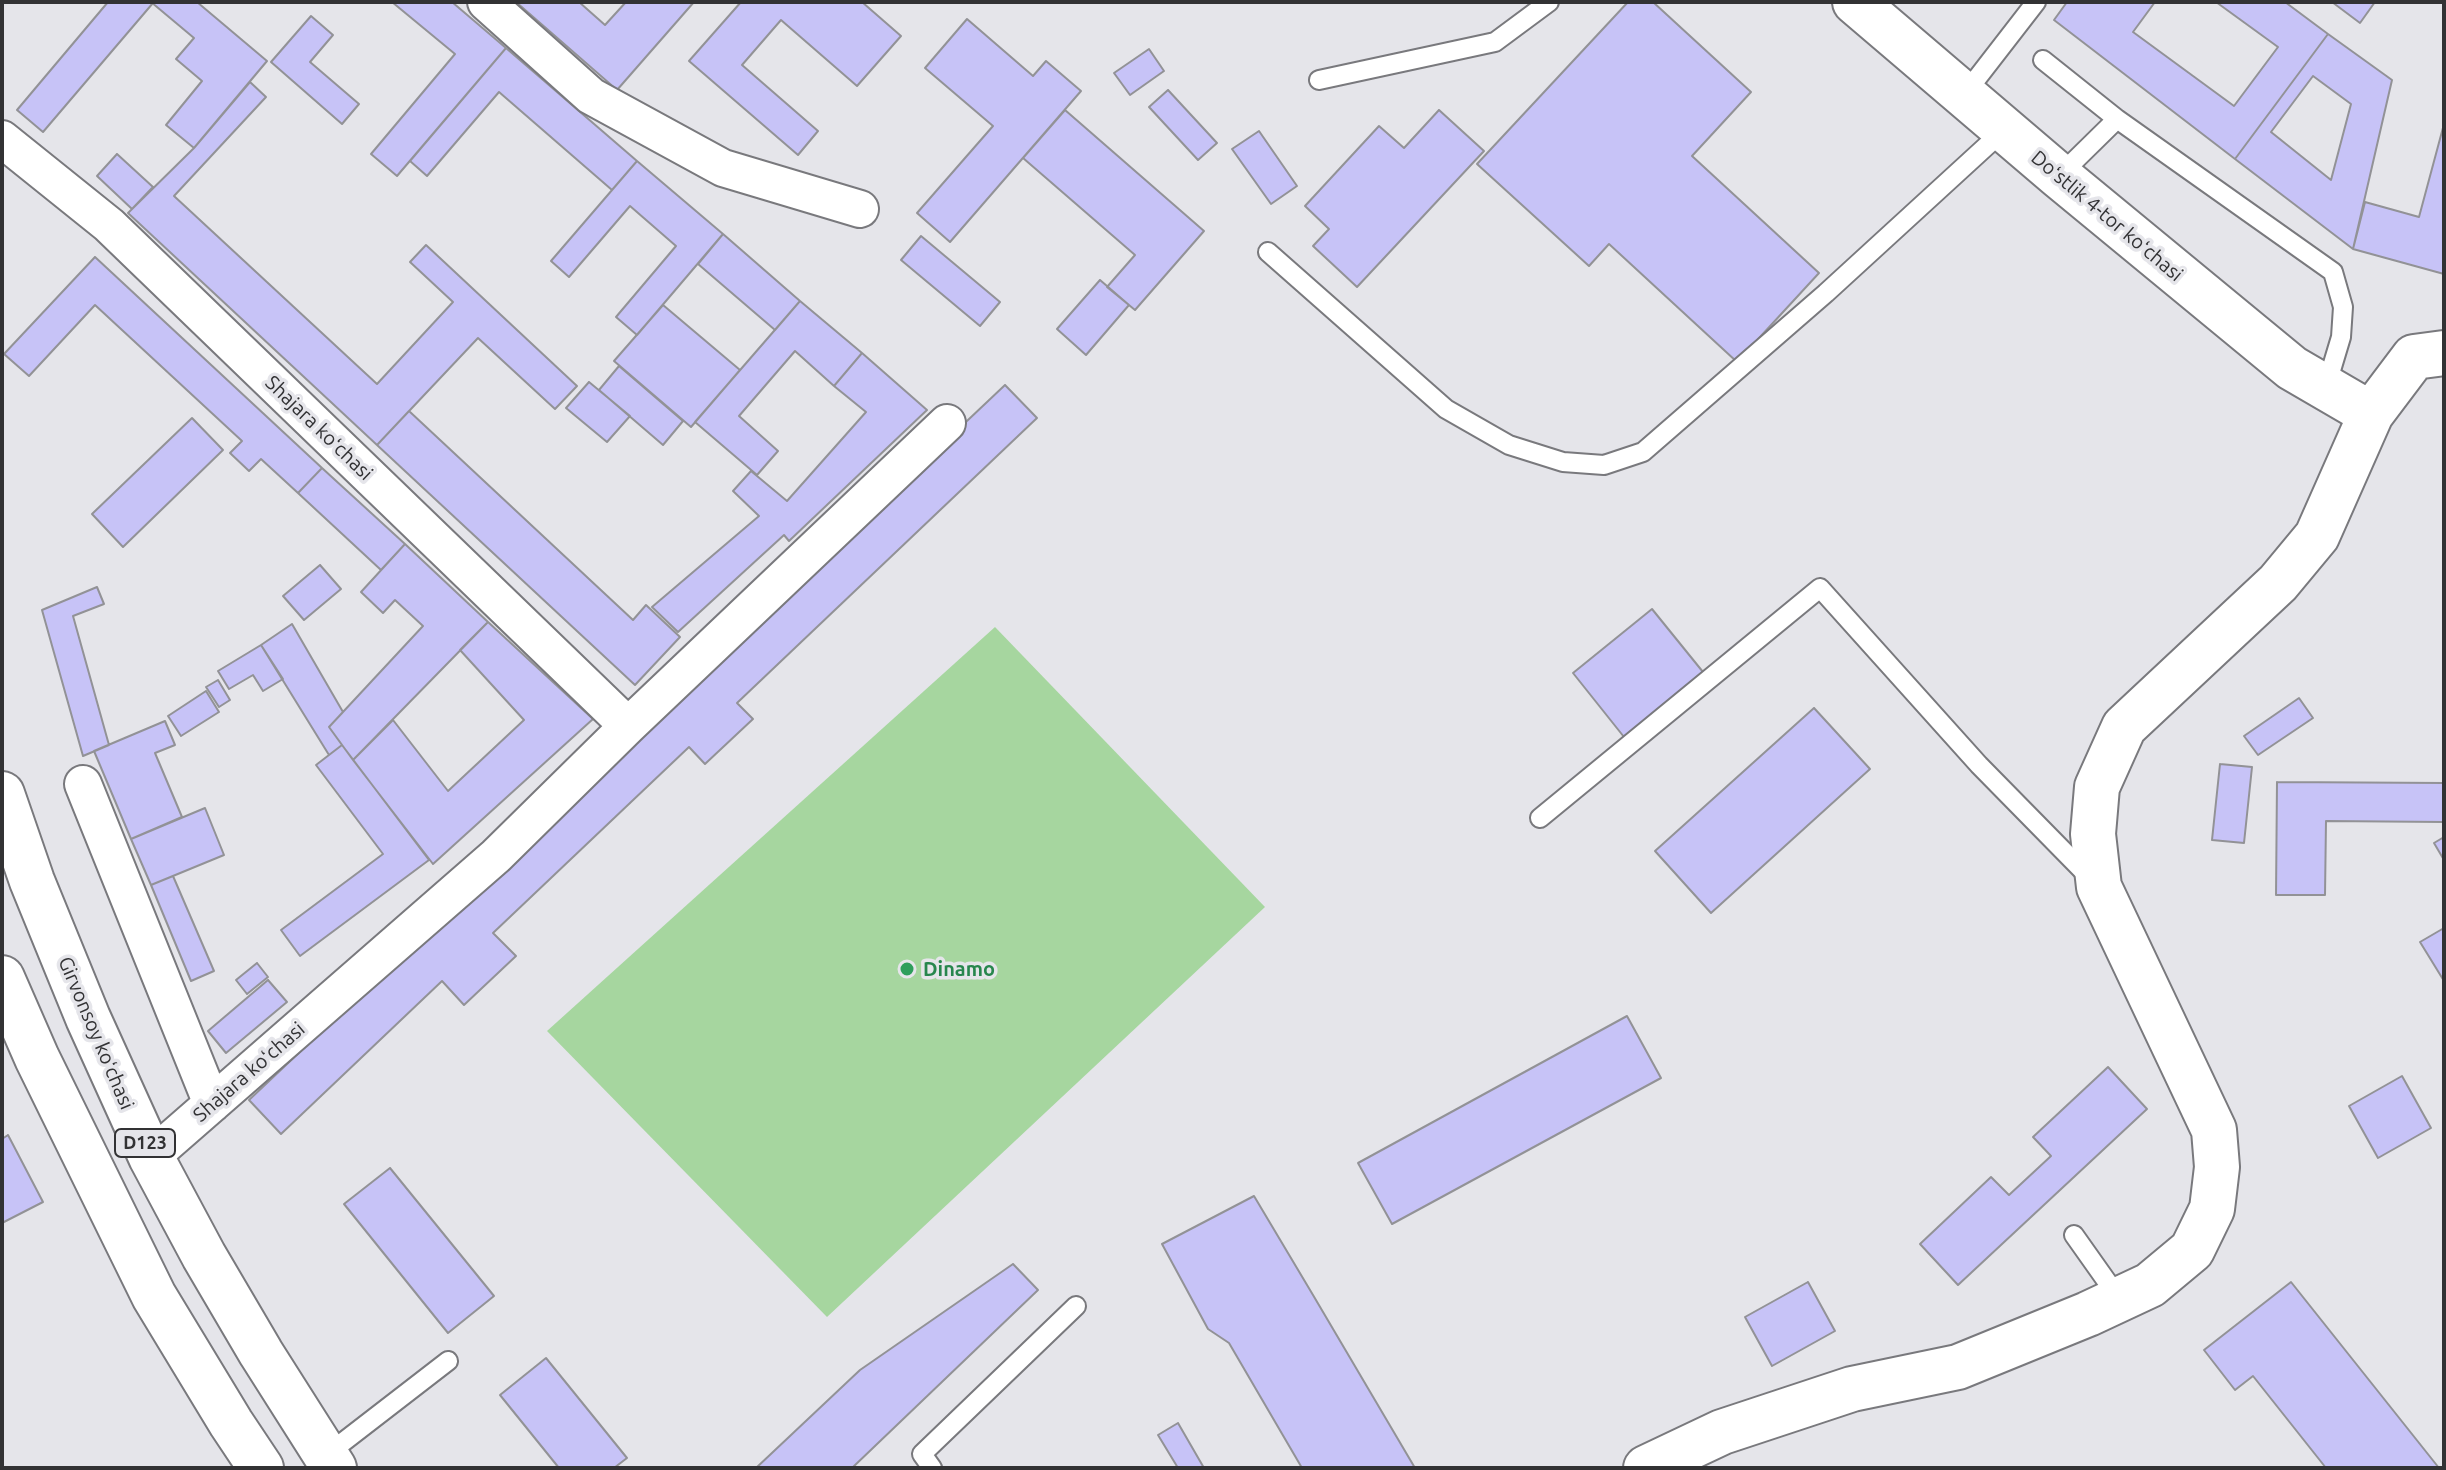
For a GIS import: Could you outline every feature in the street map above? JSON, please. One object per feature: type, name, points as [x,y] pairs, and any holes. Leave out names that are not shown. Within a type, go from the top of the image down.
[{"type":"street","points":[[486,2],[591,96],[723,168],[860,209]]},
{"type":"street","name":"Doʻstlik 4-tor koʻchasi","points":[[1855,2],[2004,130],[2292,368],[2371,414]]},
{"type":"street","name":"Shajara koʻchasi","points":[[2,139],[109,225],[628,726]]},
{"type":"street","points":[[1646,1468],[1722,1432],[1852,1389],[1958,1367],[2150,1285],[2192,1250],[2212,1209],[2217,1167],[2214,1130],[2099,887],[2093,834],[2097,787],[2124,727],[2278,583],[2317,536],[2371,414],[2414,357],[2444,353]]},
{"type":"street","name":"Shajara koʻchasi","points":[[151,1157],[496,856],[947,423]]},
{"type":"street","points":[[83,784],[212,1104]]},
{"type":"street","name":"Girvonsoy koʻchasi","points":[[2,794],[32,881],[82,1004],[151,1157],[204,1256],[330,1462]]},
{"type":"street","name":"D123","points":[[2,978],[37,1058],[154,1296],[261,1468]]},
{"type":"lane","points":[[1319,80],[1495,42],[1549,2]]},
{"type":"lane","points":[[1964,95],[2036,2]]},
{"type":"lane","points":[[2043,60],[2117,119],[2333,272],[2343,307],[2341,337],[2325,388]]},
{"type":"lane","points":[[2059,176],[2117,119]]},
{"type":"lane","points":[[1268,252],[1446,409],[1509,445],[1563,462],[1604,465],[1643,452],[1826,293],[2004,130]]},
{"type":"lane","points":[[1540,818],[1820,588],[1979,765],[2099,887]]},
{"type":"lane","points":[[2074,1235],[2120,1300]]},
{"type":"lane","points":[[932,1468],[922,1454],[1076,1306]]},
{"type":"lane","points":[[330,1462],[448,1361]]},
{"type":"green space","name":"Dinamo","points":[[995,627],[1265,907],[827,1317],[547,1031]]},
{"type":"building","points":[[108,2],[153,3],[43,132],[17,110]]},
{"type":"building","points":[[151,2],[197,2],[267,61],[194,148],[166,125],[202,81],[176,59],[194,38]]},
{"type":"building","points":[[392,2],[452,2],[506,48],[397,176],[371,154],[455,54]]},
{"type":"building","points":[[516,2],[579,2],[605,25],[626,2],[694,2],[617,90]]},
{"type":"building","points":[[741,2],[862,2],[901,36],[857,86],[781,20],[742,65],[818,131],[798,155],[689,61]]},
{"type":"building","points":[[1628,2],[1653,2],[1751,92],[1692,156],[1819,273],[1737,362],[1609,244],[1589,266],[1477,164]]},
{"type":"building","points":[[2067,2],[2155,2],[2133,32],[2234,106],[2278,47],[2216,2],[2285,2],[2328,34],[2235,159],[2054,20]]},
{"type":"building","points":[[2332,2],[2375,2],[2360,23]]},
{"type":"building","points":[[311,16],[333,35],[310,62],[359,104],[342,124],[271,62]]},
{"type":"building","points":[[967,19],[1033,76],[1046,61],[1081,91],[950,242],[917,213],[993,126],[925,68]]},
{"type":"building","points":[[2328,34],[2392,80],[2353,249],[2235,159]],"holes":[[[2313,76],[2351,104],[2331,180],[2271,132]]]},
{"type":"building","points":[[506,48],[637,161],[612,190],[499,92],[427,176],[410,161]]},
{"type":"building","points":[[1149,49],[1164,71],[1130,95],[1114,73]]},
{"type":"building","points":[[250,82],[266,97],[174,196],[377,384],[453,302],[410,262],[426,245],[577,386],[555,409],[478,338],[377,445],[128,213],[194,148]]},
{"type":"building","points":[[1168,90],[1217,143],[1198,160],[1149,107]]},
{"type":"building","points":[[1065,110],[1204,231],[1135,310],[1107,287],[1135,255],[1023,158]]},
{"type":"building","points":[[1439,110],[1484,151],[1357,287],[1313,246],[1329,229],[1305,206],[1379,126],[1404,148]]},
{"type":"building","points":[[2444,124],[2444,274],[2353,249],[2365,202],[2419,217]]},
{"type":"building","points":[[1259,131],[1297,186],[1271,204],[1232,149]]},
{"type":"building","points":[[117,154],[153,187],[132,209],[97,176]]},
{"type":"building","points":[[637,161],[723,234],[637,335],[616,317],[676,246],[630,206],[569,277],[551,261]]},
{"type":"building","points":[[723,234],[800,301],[775,330],[698,264]]},
{"type":"building","points":[[921,236],[1000,302],[980,326],[901,260]]},
{"type":"building","points":[[95,257],[322,468],[298,493],[261,459],[249,471],[230,453],[242,441],[95,305],[29,376],[4,354]]},
{"type":"building","points":[[1100,280],[1129,305],[1086,355],[1057,329]]},
{"type":"building","points":[[800,301],[862,353],[834,386],[795,351],[739,416],[778,451],[757,475],[695,422]]},
{"type":"building","points":[[663,305],[740,370],[691,427],[614,361]]},
{"type":"building","points":[[862,353],[927,410],[789,541],[784,535],[678,632],[652,607],[759,516],[733,491],[751,471],[787,501],[866,412],[834,386]]},
{"type":"building","points":[[619,366],[683,421],[663,445],[599,390]]},
{"type":"building","points":[[589,382],[630,416],[607,442],[566,408]]},
{"type":"building","points":[[1005,385],[1037,418],[737,703],[753,719],[705,764],[689,747],[493,933],[516,956],[464,1005],[442,981],[281,1134],[249,1100]]},
{"type":"building","points":[[409,411],[633,620],[646,605],[680,637],[635,685],[377,445]]},
{"type":"building","points":[[192,418],[223,450],[123,547],[92,514]]},
{"type":"building","points":[[322,468],[405,544],[381,570],[298,493]]},
{"type":"building","points":[[405,544],[488,622],[353,760],[329,727],[423,626],[395,600],[383,613],[361,592]]},
{"type":"building","points":[[320,565],[341,589],[304,620],[283,596]]},
{"type":"building","points":[[97,587],[104,604],[73,616],[109,745],[83,756],[42,610]]},
{"type":"building","points":[[1652,609],[1703,672],[1624,737],[1573,673]]},
{"type":"building","points":[[488,622],[593,719],[433,864],[353,760],[393,720],[448,791],[524,720],[460,650]]},
{"type":"building","points":[[292,624],[343,712],[329,727],[342,745],[329,755],[261,645]]},
{"type":"building","points":[[261,645],[283,679],[263,691],[253,675],[229,689],[218,671]]},
{"type":"building","points":[[218,680],[230,700],[219,707],[206,687]]},
{"type":"building","points":[[206,691],[219,712],[181,736],[168,716]]},
{"type":"building","points":[[2299,698],[2313,718],[2258,755],[2244,736]]},
{"type":"building","points":[[1814,708],[1870,769],[1711,913],[1655,851]]},
{"type":"building","points":[[165,721],[175,745],[155,753],[182,817],[131,839],[94,751]]},
{"type":"building","points":[[342,745],[429,860],[300,956],[281,930],[383,854],[316,765]]},
{"type":"building","points":[[2220,764],[2252,767],[2244,843],[2212,840]]},
{"type":"building","points":[[2277,782],[2444,783],[2444,822],[2326,821],[2325,895],[2276,895]]},
{"type":"building","points":[[205,808],[224,855],[151,885],[131,839]]},
{"type":"building","points":[[2444,837],[2444,860],[2434,843]]},
{"type":"building","points":[[173,876],[214,971],[191,981],[151,885]]},
{"type":"building","points":[[2444,928],[2444,981],[2420,942]]},
{"type":"building","points":[[257,963],[268,977],[247,994],[236,980]]},
{"type":"building","points":[[268,980],[287,1002],[226,1053],[208,1031]]},
{"type":"building","points":[[1627,1016],[1661,1078],[1392,1224],[1358,1163]]},
{"type":"building","points":[[2108,1067],[2147,1109],[1958,1285],[1920,1244],[1991,1177],[2009,1195],[2051,1156],[2033,1137]]},
{"type":"building","points":[[2402,1076],[2431,1128],[2378,1158],[2349,1106]]},
{"type":"building","points":[[8,1135],[43,1202],[2,1223],[2,1139]]},
{"type":"building","points":[[390,1168],[494,1296],[448,1333],[344,1204]]},
{"type":"building","points":[[1254,1196],[1415,1468],[1302,1468],[1229,1343],[1208,1329],[1162,1244]]},
{"type":"building","points":[[1013,1264],[1038,1290],[852,1468],[756,1468],[860,1370]]},
{"type":"building","points":[[1808,1282],[1835,1331],[1772,1366],[1745,1317]]},
{"type":"building","points":[[2291,1282],[2439,1468],[2326,1468],[2253,1376],[2235,1390],[2204,1350]]},
{"type":"building","points":[[546,1358],[627,1458],[614,1468],[559,1468],[500,1395]]},
{"type":"building","points":[[1178,1423],[1204,1468],[1178,1468],[1158,1435]]},
{"type":"place","name":"Dinamo","points":[[907,969]]}]
